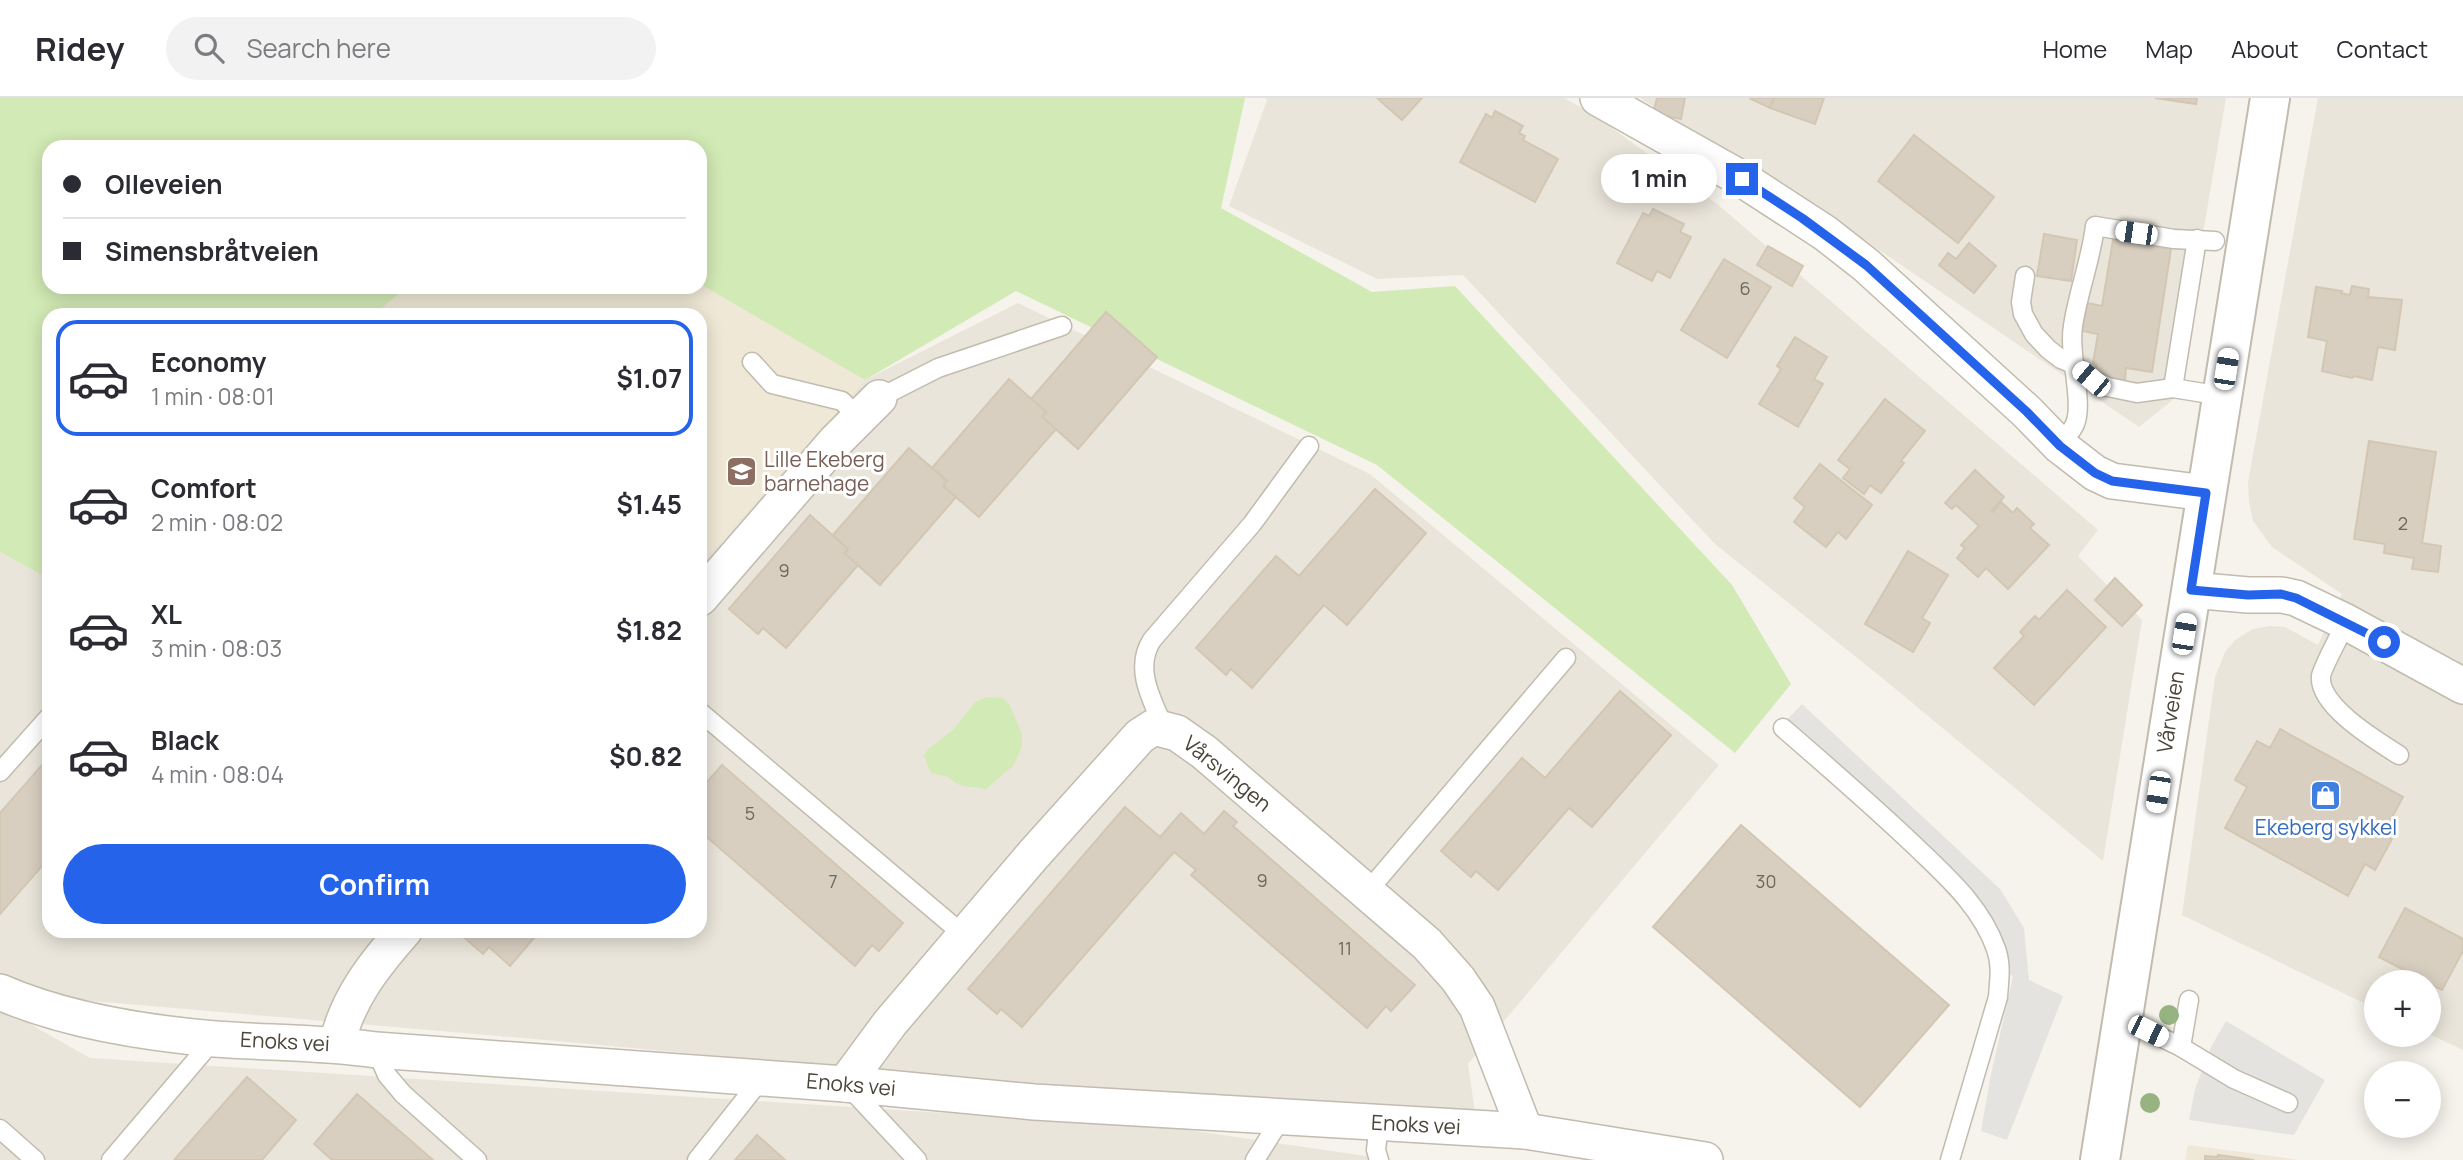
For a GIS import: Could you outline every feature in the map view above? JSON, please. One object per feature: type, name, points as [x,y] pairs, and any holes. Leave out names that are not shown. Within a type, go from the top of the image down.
[{"type":"street","points":[[1598,98],[1742,179],[1825,233],[1866,265],[2027,412],[2060,446],[2095,473],[2112,481],[2206,493]]},
{"type":"street","name":"Vårveien","points":[[2100,1160],[2270,98]]},
{"type":"street","points":[[707,590],[836,441],[869,408]]},
{"type":"street","points":[[2191,590],[2248,595],[2281,594],[2296,598],[2347,622],[2463,686]]},
{"type":"street","name":"Vårsvingen","points":[[845,1084],[890,1023],[1034,853],[1140,736],[1154,727],[1177,733],[1204,752],[1427,944],[1458,979],[1477,1007],[1525,1131]]},
{"type":"street","points":[[337,1044],[341,1024],[357,991],[377,961],[398,938]]},
{"type":"street","name":"Enoks vei","points":[[0,992],[67,1014],[120,1027],[214,1039],[337,1044],[376,1051],[845,1084],[1034,1102],[1525,1131],[1695,1159]]},
{"type":"lane","points":[[2060,446],[2075,424],[2077,409],[2073,327],[2092,252],[2095,226],[2174,239],[2215,241]]},
{"type":"lane","points":[[2173,388],[2197,239]]},
{"type":"lane","points":[[2025,276],[2021,302],[2028,324],[2048,349],[2091,379],[2108,387],[2137,393],[2173,388],[2222,396]]},
{"type":"lane","points":[[752,362],[772,384],[869,408],[960,359],[1062,326]]},
{"type":"lane","points":[[1166,730],[1149,693],[1143,663],[1144,652],[1252,524],[1309,446]]},
{"type":"lane","points":[[2347,622],[2321,676],[2326,697],[2364,731],[2399,755]]},
{"type":"lane","points":[[1367,892],[1566,658]]},
{"type":"lane","points":[[707,718],[965,936]]},
{"type":"lane","points":[[0,772],[42,725]]},
{"type":"lane","points":[[1783,728],[1878,810],[1955,885],[1975,909],[1996,950],[2000,972],[1998,997],[1950,1160]]},
{"type":"lane","points":[[2180,1047],[2189,1000]]},
{"type":"lane","points":[[2123,1020],[2180,1047],[2234,1079],[2288,1103]]},
{"type":"lane","points":[[111,1160],[214,1039]]},
{"type":"lane","points":[[376,1051],[387,1075],[403,1094],[477,1160]]},
{"type":"lane","points":[[697,1160],[762,1078]]},
{"type":"lane","points":[[845,1084],[917,1160]]},
{"type":"lane","points":[[1255,1160],[1282,1117]]},
{"type":"lane","points":[[1379,1123],[1376,1150],[1379,1160]]},
{"type":"lane","points":[[0,1129],[35,1160]]},
{"type":"shaded area","points":[[1265,98],[1564,98],[1591,113],[1716,203],[2098,530],[2078,556],[2142,620],[2103,861],[1715,544],[1463,275],[1377,279],[1229,206],[1267,100]]},
{"type":"shaded area","points":[[1640,98],[2226,98],[2175,398],[2139,427],[1794,192]]},
{"type":"shaded area","points":[[2318,98],[2463,98],[2463,1050],[2441,1040],[2441,970],[2364,970],[2364,1003],[2182,915],[2215,677],[2225,652],[2235,640],[2253,629],[2270,626],[2285,627],[2318,645],[2342,594],[2272,547],[2253,521],[2248,482]]},
{"type":"shaded area","points":[[707,288],[865,380],[1018,303],[1370,474],[1719,765],[1468,1064],[1477,1126],[546,1040],[10,994],[0,988],[0,552],[42,575],[42,938],[707,938],[707,308],[382,308],[398,294],[707,294]]},
{"type":"shaded area","name":"Lille Ekeberg barnehage","points":[[707,288],[865,380],[707,557],[707,308],[382,308],[398,294],[707,294]]},
{"type":"shaded area","points":[[1802,704],[2000,889],[2024,928],[2029,980],[2063,996],[2007,1140],[1981,1131],[2013,977],[1986,947],[1940,871],[1780,727]]},
{"type":"shaded area","points":[[0,1007],[90,1058],[1175,1128],[1393,1160],[0,1160]]},
{"type":"shaded area","points":[[2226,1021],[2325,1080],[2294,1135],[2189,1120],[2195,1089],[2211,1047]]},
{"type":"shaded area","points":[[2188,1145],[2287,1158],[2297,1160],[2185,1160]]},
{"type":"green space","points":[[0,98],[1245,98],[1221,208],[1372,292],[1455,286],[1732,585],[1791,684],[1735,753],[1377,465],[1016,291],[865,380],[707,288],[707,140],[42,140],[42,294],[398,294],[382,308],[42,308],[42,575],[0,552]]},
{"type":"green space","points":[[987,697],[1003,698],[1009,704],[1022,734],[1022,746],[1014,765],[986,789],[959,785],[948,777],[931,773],[924,756],[928,749],[954,729],[975,702]]},
{"type":"building","points":[[1377,98],[1422,98],[1402,120]]},
{"type":"building","points":[[1657,98],[1685,98],[1681,119],[1653,113]]},
{"type":"building","points":[[1749,98],[1774,98],[1770,108]]},
{"type":"building","points":[[1774,98],[1824,98],[1815,124],[1770,108]]},
{"type":"building","points":[[2155,98],[2197,98],[2196,104]]},
{"type":"building","points":[[1495,111],[1523,126],[1519,133],[1525,136],[1523,140],[1558,159],[1535,202],[1460,162],[1486,114],[1492,118]]},
{"type":"building","points":[[1914,135],[1994,197],[1958,243],[1878,181]]},
{"type":"building","points":[[1653,209],[1684,224],[1680,232],[1691,237],[1670,278],[1657,271],[1652,281],[1617,263],[1643,213],[1649,216]]},
{"type":"building","points":[[2044,234],[2077,240],[2071,281],[2037,276]]},
{"type":"building","points":[[2113,240],[2171,249],[2152,372],[2126,368],[2125,380],[2095,376],[2096,364],[2093,363],[2098,334],[2082,331],[2087,303],[2102,306]]},
{"type":"building","points":[[1969,243],[1996,266],[1974,293],[1939,265],[1948,253],[1956,259]]},
{"type":"building","points":[[1768,246],[1803,266],[1792,286],[1757,265]]},
{"type":"building","points":[[1724,259],[1771,287],[1727,358],[1681,330]]},
{"type":"building","points":[[2352,286],[2369,289],[2368,297],[2402,300],[2395,350],[2378,347],[2372,380],[2322,371],[2327,341],[2308,337],[2316,287],[2350,295]]},
{"type":"building","points":[[1106,312],[1157,357],[1078,449],[1042,417],[1046,412],[1031,399]]},
{"type":"building","points":[[1795,337],[1827,357],[1814,379],[1823,384],[1798,427],[1759,404],[1781,369],[1777,366]]},
{"type":"building","points":[[1009,379],[1046,412],[1042,417],[1056,429],[979,517],[943,486],[947,481],[932,468]]},
{"type":"building","points":[[1885,399],[1925,431],[1901,461],[1904,463],[1881,493],[1870,485],[1864,494],[1843,478],[1850,469],[1838,460]]},
{"type":"building","points":[[2369,441],[2436,452],[2422,543],[2441,546],[2438,572],[2412,569],[2414,558],[2384,553],[2385,544],[2354,539]]},
{"type":"building","points":[[909,448],[947,481],[943,486],[956,497],[880,585],[844,553],[848,549],[833,535]]},
{"type":"building","points":[[1820,464],[1872,505],[1846,539],[1838,532],[1826,547],[1794,522],[1805,507],[1794,498]]},
{"type":"building","points":[[1975,470],[2004,497],[1991,511],[2001,502],[2013,513],[2017,508],[2034,524],[2030,528],[2049,545],[2008,589],[1986,568],[1978,577],[1957,558],[1965,548],[1961,545],[1979,526],[1956,505],[1952,509],[1945,503]]},
{"type":"building","points":[[1375,489],[1426,533],[1347,625],[1324,605],[1252,688],[1231,669],[1226,675],[1196,648],[1276,556],[1299,576]]},
{"type":"building","points":[[810,515],[848,549],[844,553],[858,565],[786,648],[763,628],[758,634],[729,609]]},
{"type":"building","points":[[1908,551],[1948,575],[1922,618],[1930,623],[1913,652],[1865,624]]},
{"type":"building","points":[[2115,578],[2142,605],[2122,626],[2095,600]]},
{"type":"building","points":[[2067,590],[2106,627],[2034,705],[1994,668],[2024,636],[2020,632],[2035,616],[2039,620]]},
{"type":"building","points":[[1620,691],[1671,735],[1592,827],[1569,808],[1498,890],[1476,871],[1471,877],[1441,851],[1522,758],[1545,778]]},
{"type":"building","points":[[2280,729],[2403,797],[2383,834],[2392,839],[2375,870],[2365,864],[2348,896],[2225,828],[2247,787],[2235,780],[2257,741],[2270,748]]},
{"type":"building","points":[[42,765],[42,866],[0,914],[0,813]]},
{"type":"building","points":[[722,765],[903,923],[879,951],[872,945],[855,966],[707,837],[707,782]]},
{"type":"building","points":[[1125,807],[1160,837],[1181,813],[1204,834],[1224,811],[1237,822],[1233,826],[1415,985],[1391,1011],[1386,1006],[1367,1028],[1191,875],[1196,870],[1174,852],[1022,1027],[1001,1009],[997,1014],[968,989]]},
{"type":"building","points":[[1741,825],[1949,1005],[1860,1107],[1653,927]]},
{"type":"building","points":[[2405,908],[2463,939],[2463,951],[2442,990],[2441,970],[2404,970],[2379,957]]},
{"type":"building","points":[[465,938],[534,938],[510,966],[489,947],[483,954]]},
{"type":"building","points":[[247,1077],[296,1120],[262,1160],[174,1160]]},
{"type":"building","points":[[357,1094],[433,1160],[332,1160],[314,1144]]},
{"type":"building","points":[[757,1135],[785,1160],[735,1160]]},
{"type":"building","points":[[2205,1156],[2254,1160],[2205,1160]]},
{"type":"place","name":"Lille Ekeberg barnehage","points":[[741,472]]},
{"type":"place","name":"Ekeberg sykkel","points":[[2326,796]]},
{"type":"route","points":[[1742,179],[1825,233],[1866,265],[2027,412],[2060,446],[2095,473],[2112,481],[2134,485],[2206,493],[2191,590],[2248,595],[2281,594],[2296,598],[2384,642]]}]
